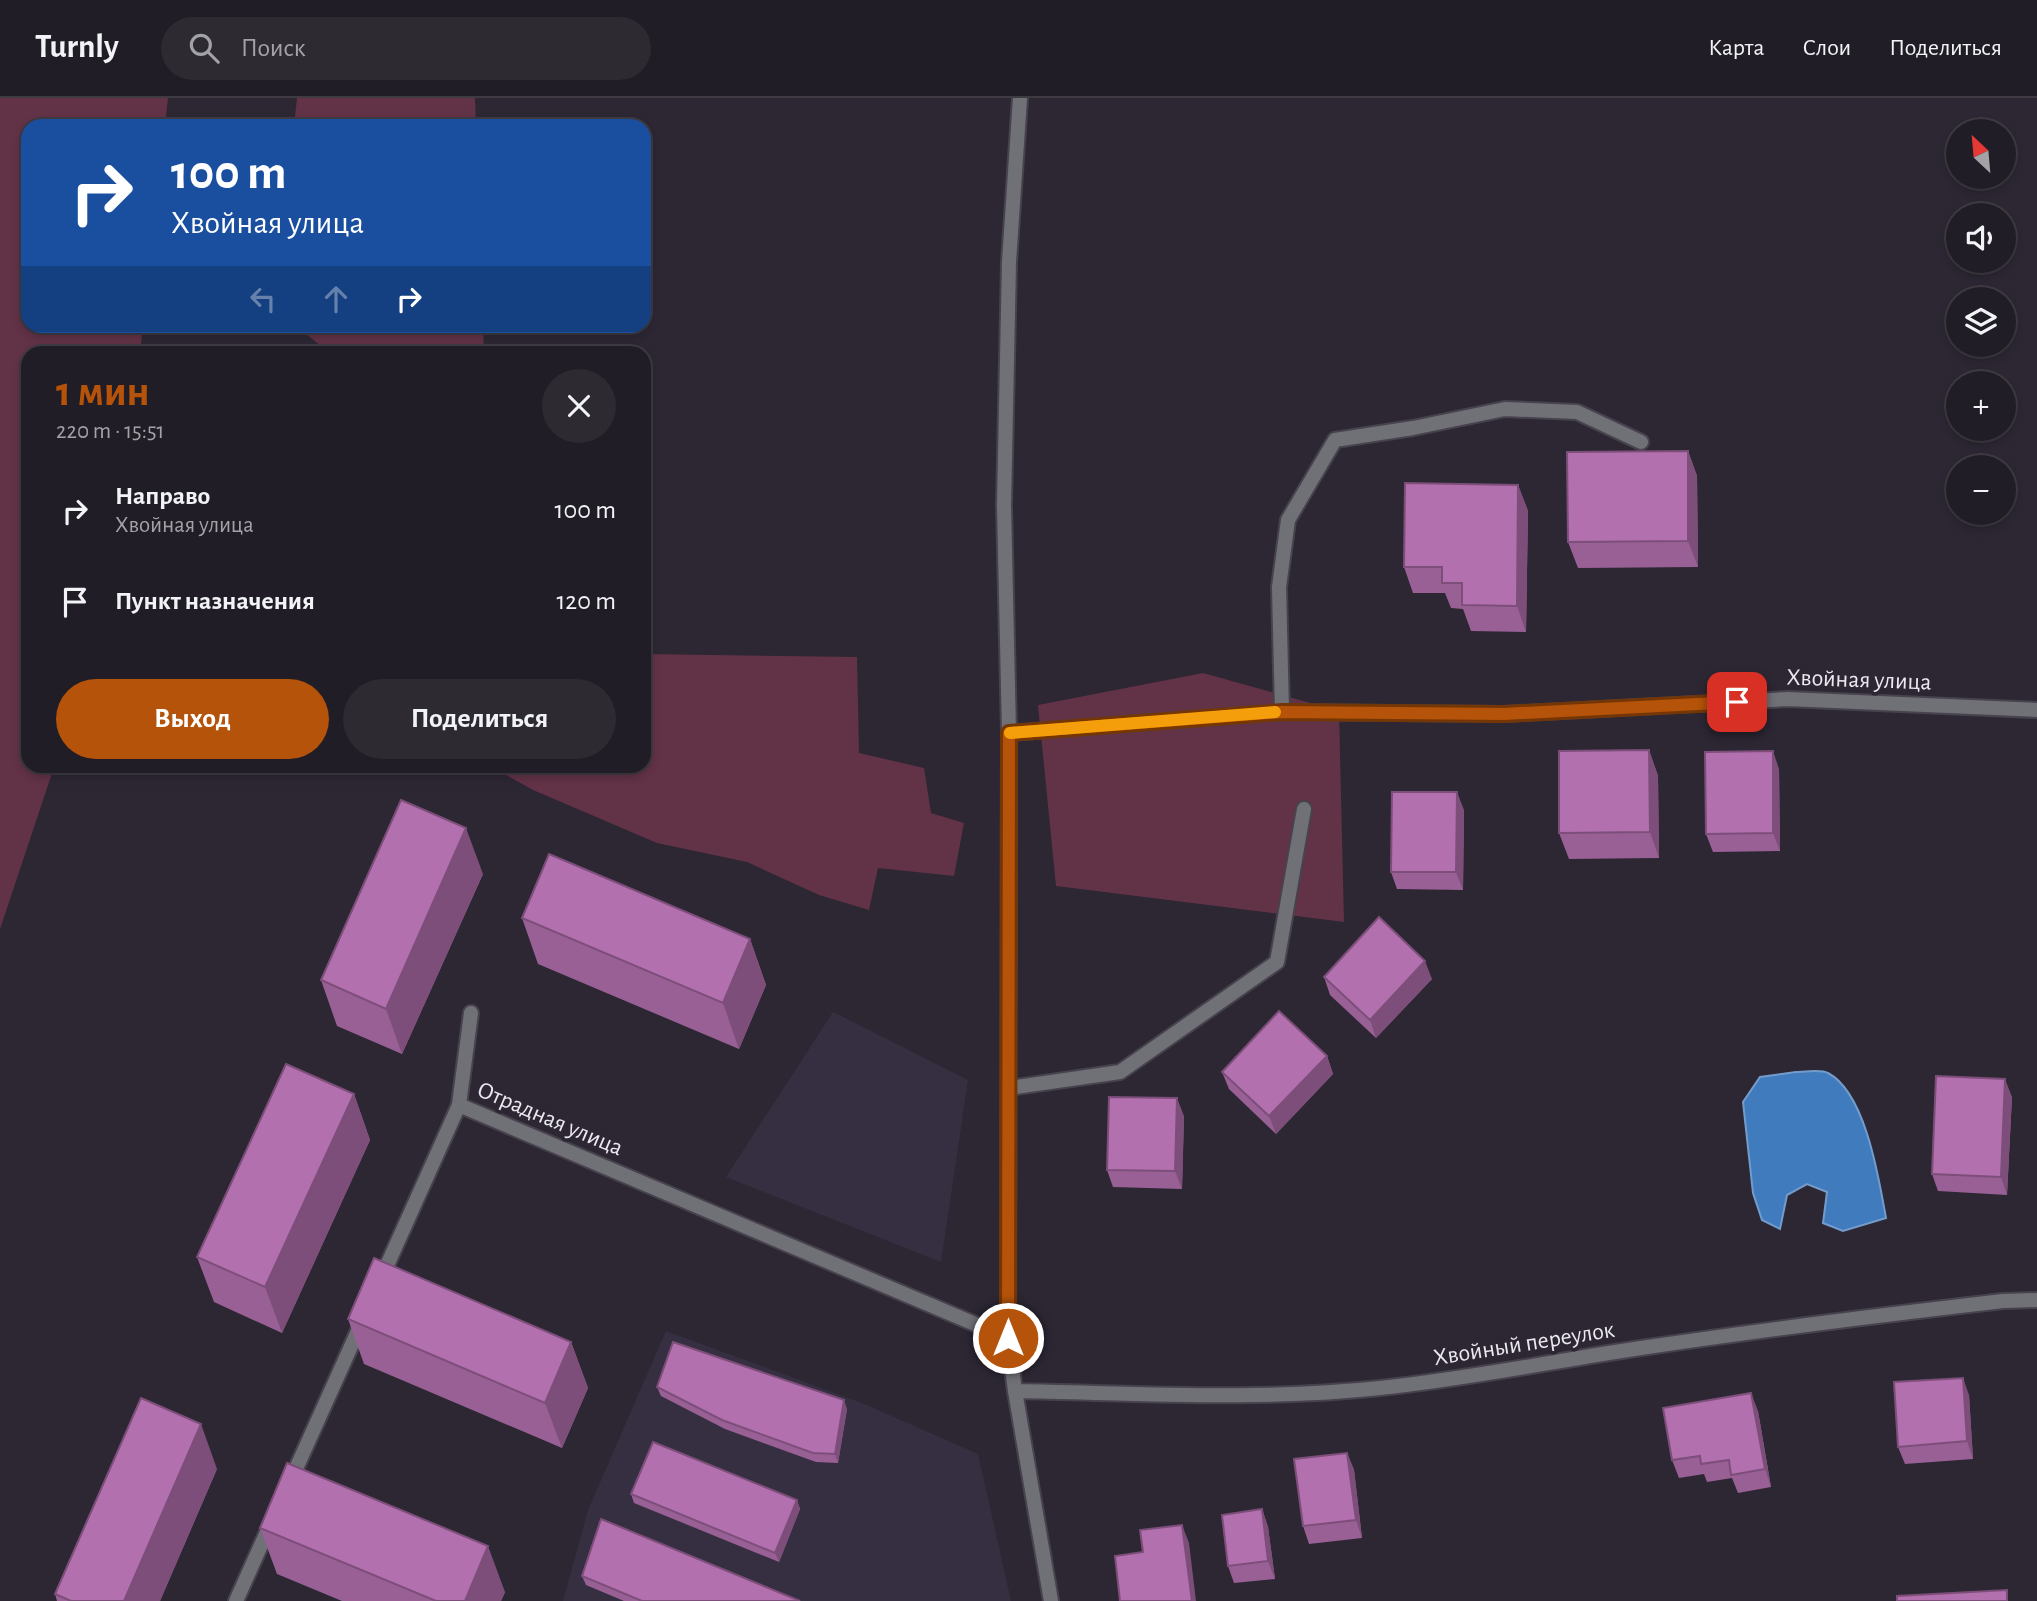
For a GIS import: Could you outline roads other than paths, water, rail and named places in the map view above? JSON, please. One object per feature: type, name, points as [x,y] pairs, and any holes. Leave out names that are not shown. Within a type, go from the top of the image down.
[{"type":"street","points":[[1020,98],[1009,262],[1004,505],[1009,733],[1008,1338],[1051,1601]]},
{"type":"street","points":[[1282,712],[1279,587],[1288,520],[1335,440],[1413,429],[1505,409],[1577,412],[1641,442]]},
{"type":"street","name":"Хвойная улица","points":[[1009,733],[1282,712],[1504,714],[1788,699],[2037,710]]},
{"type":"street","points":[[1009,1088],[1120,1072],[1277,962],[1304,809]]},
{"type":"street","points":[[458,1105],[471,1013]]},
{"type":"street","name":"Отрадная улица","points":[[236,1601],[458,1105],[1008,1338]]},
{"type":"street","name":"Хвойный переулок","points":[[1015,1391],[1278,1396],[1379,1388],[1486,1375],[1775,1328],[2003,1301],[2037,1300]]},
{"type":"water","points":[[1796,1072],[1828,1073],[1841,1083],[1852,1099],[1869,1139],[1886,1218],[1843,1231],[1823,1223],[1827,1192],[1807,1184],[1787,1195],[1780,1229],[1762,1220],[1753,1193],[1743,1102],[1760,1077]]}]
